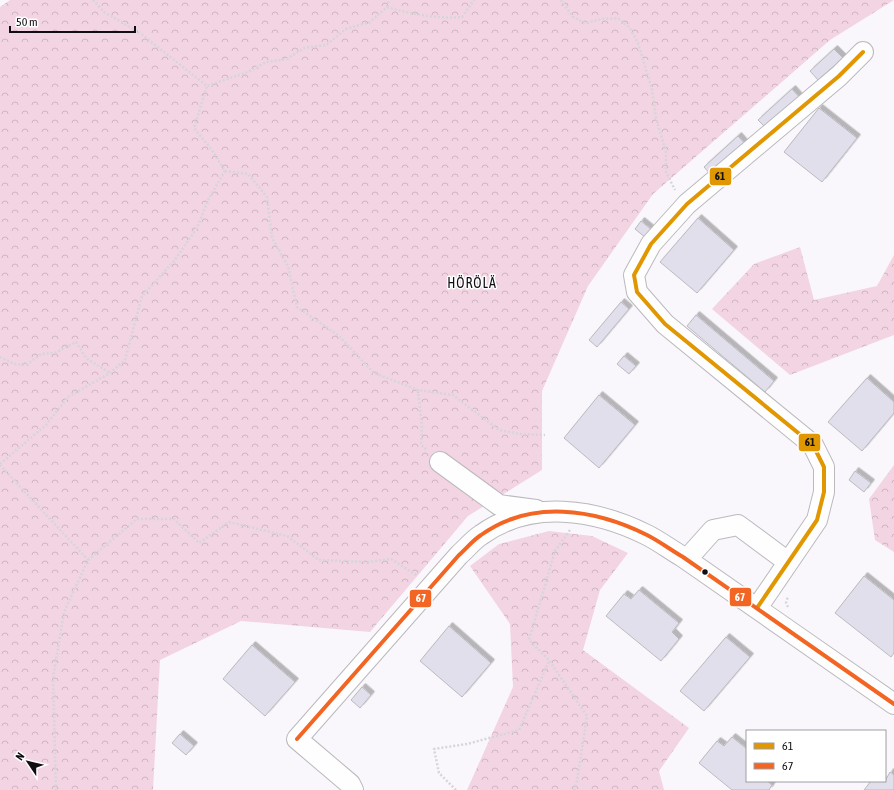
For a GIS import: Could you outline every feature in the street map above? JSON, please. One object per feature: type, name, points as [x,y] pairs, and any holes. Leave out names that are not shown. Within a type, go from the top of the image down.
[{"type":"street","points":[[757,608],[817,520],[824,492],[824,467],[813,445],[665,324],[637,292],[634,275],[651,244],[687,204],[839,76],[864,52]]},
{"type":"street","points":[[440,462],[499,505],[546,511],[566,511],[618,523],[647,535],[687,560],[894,704]]},
{"type":"street","points":[[353,790],[350,784],[297,740],[459,555],[481,534],[525,514],[546,511]]},
{"type":"street","points":[[687,560],[713,530],[738,525],[788,562]]},
{"type":"path","points":[[92,0],[104,12],[140,32],[207,86]]},
{"type":"path","points":[[207,86],[248,72],[266,62],[287,59],[304,48],[326,45],[346,28],[370,22],[387,7],[389,0]]},
{"type":"path","points":[[387,7],[410,14],[450,18],[462,17],[474,0]]},
{"type":"path","points":[[560,0],[573,17],[585,23],[602,19],[618,18],[630,28],[638,44],[652,90],[656,118],[666,152],[666,172],[676,194],[687,204]]},
{"type":"path","points":[[207,86],[194,128],[212,150],[225,171]]},
{"type":"path","points":[[88,560],[0,464],[46,425],[68,396],[110,373],[125,360],[142,296],[174,261],[197,228],[209,198],[225,171]]},
{"type":"path","points":[[225,171],[248,174],[267,197],[272,238],[288,266],[297,307],[339,336],[374,373],[418,390],[453,395],[499,430],[520,434],[545,435]]},
{"type":"path","points":[[0,357],[14,364],[26,365],[41,354],[55,353],[76,342],[86,358],[110,373]]},
{"type":"path","points":[[418,390],[422,428],[421,445],[440,462]]},
{"type":"path","points":[[56,790],[54,678],[64,612],[88,560],[137,519],[174,520],[199,543],[229,522],[287,536],[319,560],[367,562],[391,559],[433,585]]},
{"type":"path","points":[[571,528],[555,551],[529,640],[549,660],[587,716],[577,781],[574,790]]},
{"type":"path","points":[[456,790],[439,773],[434,749],[467,744],[519,730],[549,660]]},
{"type":"green space","points":[[10,0],[894,0],[830,40],[653,194],[588,286],[542,391],[542,470],[468,516],[370,632],[241,621],[160,660],[153,790],[0,790],[0,7]]},
{"type":"green space","points":[[800,247],[814,300],[877,286],[894,255],[894,335],[790,375],[712,309],[754,264]]},
{"type":"green space","points":[[894,465],[894,552],[875,540],[869,499]]},
{"type":"green space","points":[[549,531],[592,536],[628,553],[600,590],[583,650],[689,728],[659,771],[664,790],[467,790],[513,687],[510,624],[470,566],[499,544]]},
{"type":"building","points":[[834,49],[843,58],[818,80],[810,71]]},
{"type":"building","points":[[792,89],[800,98],[767,129],[758,120]]},
{"type":"building","points":[[819,108],[857,138],[822,182],[784,152]]},
{"type":"building","points":[[738,136],[746,145],[712,176],[704,167]]},
{"type":"building","points":[[698,218],[734,250],[697,293],[660,262]]},
{"type":"building","points":[[641,221],[652,230],[646,238],[635,229]]},
{"type":"building","points":[[621,302],[629,309],[597,347],[589,340]]},
{"type":"building","points":[[696,315],[774,381],[765,392],[687,326]]},
{"type":"building","points":[[624,356],[636,366],[629,374],[617,364]]},
{"type":"building","points":[[867,378],[894,402],[894,413],[862,451],[828,422]]},
{"type":"building","points":[[599,395],[635,425],[599,468],[564,438]]},
{"type":"building","points":[[855,471],[871,483],[864,492],[849,480]]},
{"type":"building","points":[[864,576],[894,600],[894,653],[891,657],[835,613]]},
{"type":"building","points":[[639,590],[679,623],[672,632],[679,639],[661,661],[606,616],[624,594],[631,599]]},
{"type":"building","points":[[449,626],[491,663],[462,697],[420,661]]},
{"type":"building","points":[[726,637],[750,657],[704,711],[680,691]]},
{"type":"building","points":[[252,645],[295,682],[265,716],[223,679]]},
{"type":"building","points":[[362,687],[371,695],[360,708],[351,700]]},
{"type":"building","points":[[180,734],[194,746],[186,755],[172,743]]},
{"type":"building","points":[[732,737],[746,748],[746,782],[768,782],[772,785],[769,790],[732,790],[699,763],[717,741],[724,746]]},
{"type":"building","points":[[890,772],[894,775],[894,790],[864,790],[870,782],[886,782]]},
{"type":"transit line","name":"61","points":[[757,608],[817,520],[824,492],[824,467],[813,445],[665,324],[637,292],[634,275],[651,244],[687,204],[839,76],[863,52]]},
{"type":"transit line","name":"67","points":[[297,739],[472,542],[500,524],[521,516],[542,512],[585,514],[627,526],[652,537],[894,704]]},
{"type":"district","name":"HÖRÖLÄ","points":[[472,283]]}]
